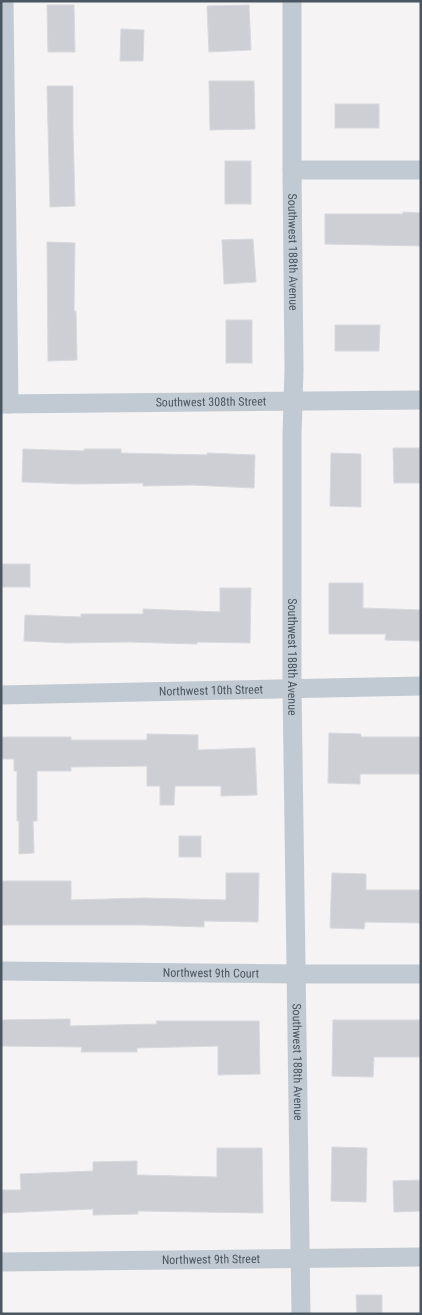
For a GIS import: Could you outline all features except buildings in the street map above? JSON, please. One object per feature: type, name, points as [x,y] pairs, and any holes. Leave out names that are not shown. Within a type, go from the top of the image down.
[{"type":"street","points":[[4,1],[5,404]]},
{"type":"street","name":"Southwest 188th Avenue","points":[[292,1],[294,370],[292,687],[301,1314]]},
{"type":"street","points":[[292,170],[421,170]]},
{"type":"street","name":"Southwest 308th Street","points":[[5,404],[421,400]]},
{"type":"street","name":"Northwest 10th Street","points":[[1,695],[292,687],[421,686]]},
{"type":"street","name":"Northwest 9th Court","points":[[1,971],[421,974]]},
{"type":"street","name":"Northwest 9th Street","points":[[1,1262],[421,1257]]}]
